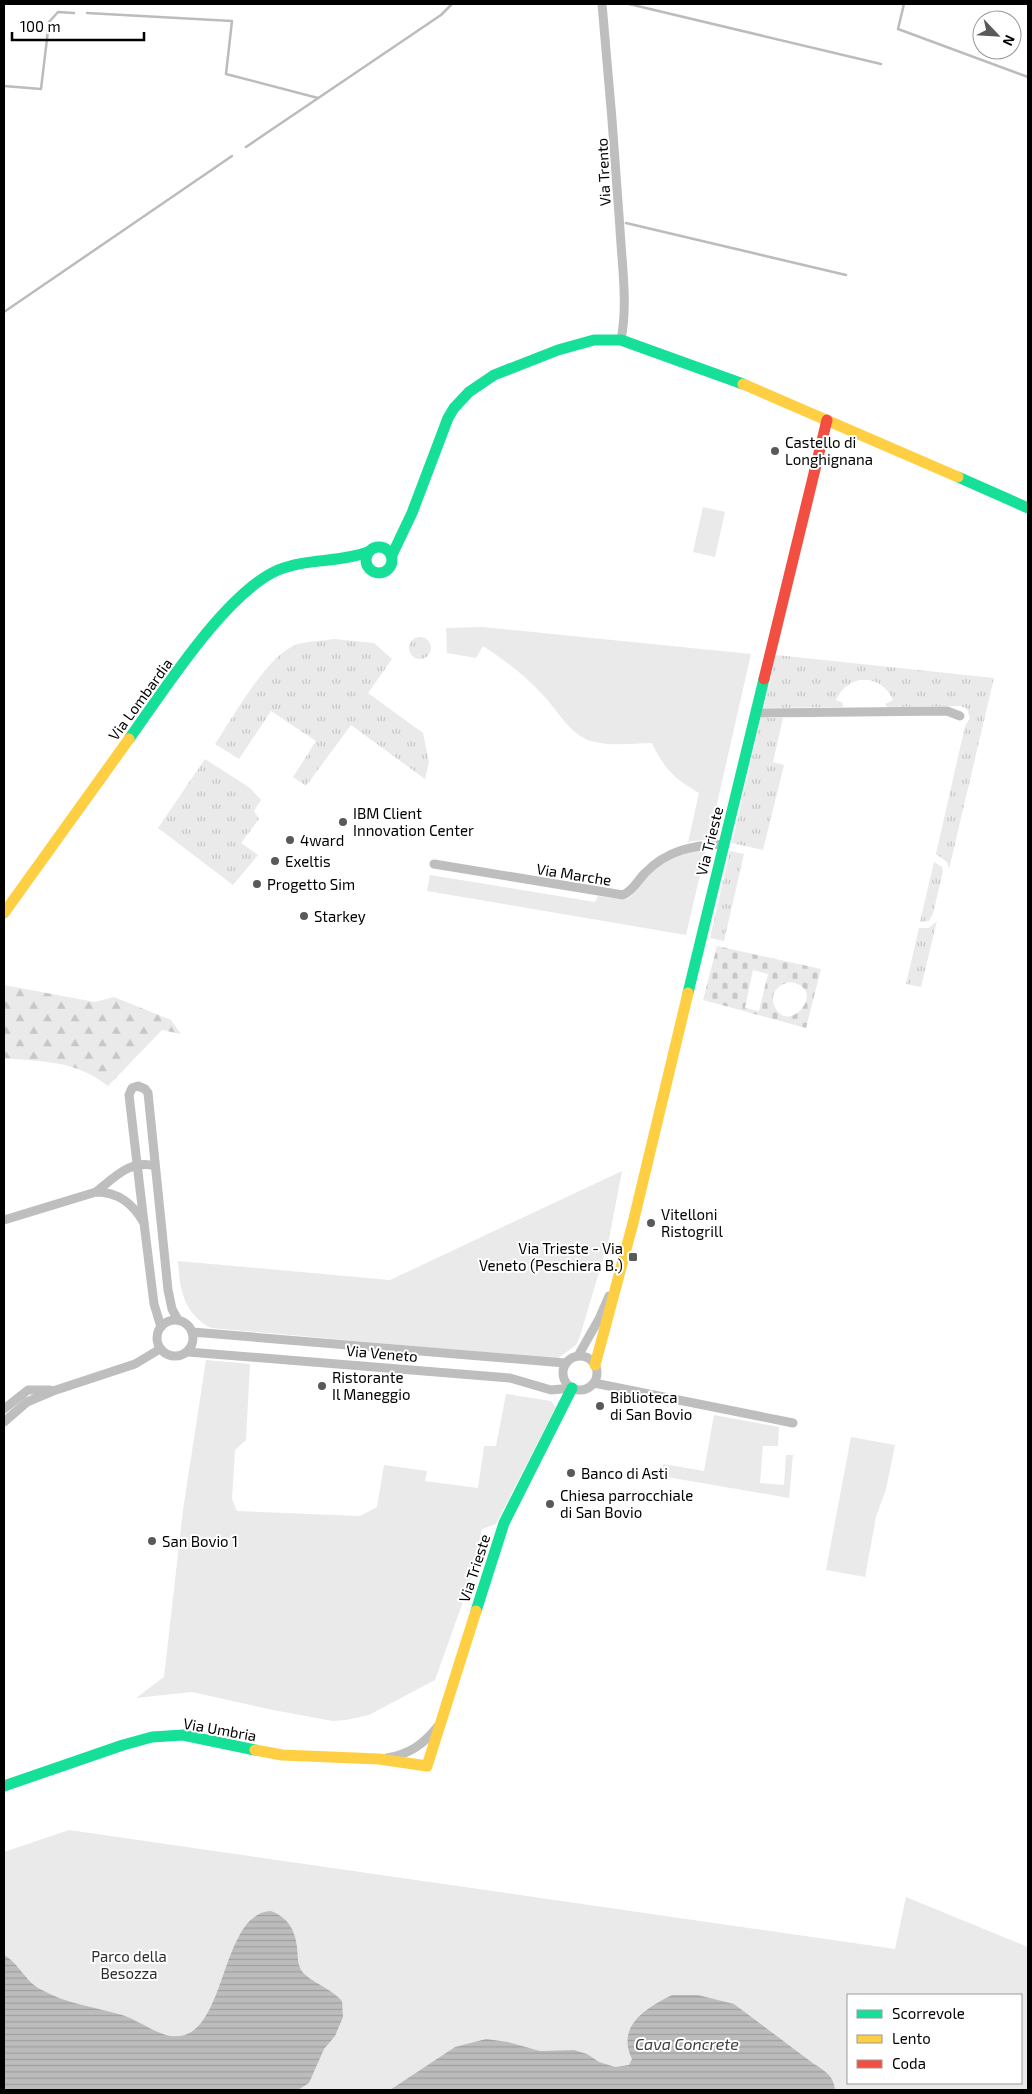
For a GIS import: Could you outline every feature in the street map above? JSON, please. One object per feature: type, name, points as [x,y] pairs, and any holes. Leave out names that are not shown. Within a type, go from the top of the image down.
[{"type":"street","name":"Via Trento","points":[[602,4],[614,128],[625,319],[621,340]]},
{"type":"street","points":[[388,551],[398,539],[412,513],[448,418],[454,408],[469,392],[500,372],[558,350],[594,340],[621,340],[718,374],[1028,508]]},
{"type":"street","name":"Via Trieste","points":[[595,1365],[622,1268],[827,420]]},
{"type":"street","name":"Via Lombardia","points":[[4,913],[172,680],[233,606],[256,584],[276,571],[297,565],[342,559],[357,557],[376,547],[388,551],[392,565],[384,573],[374,573],[367,566],[342,559]]},
{"type":"street","points":[[367,566],[368,552]]},
{"type":"street","points":[[756,713],[947,711],[960,716]]},
{"type":"street","name":"Via Marche","points":[[434,864],[623,895],[630,890],[645,872],[668,855],[694,846],[724,844]]},
{"type":"street","points":[[161,1327],[152,1288],[129,1095],[132,1088],[138,1086],[145,1089],[148,1093],[168,1290],[172,1309],[178,1320]]},
{"type":"street","points":[[96,1192],[117,1175],[137,1165],[155,1166]]},
{"type":"street","points":[[4,1220],[96,1192],[105,1192],[122,1198],[137,1211],[144,1222]]},
{"type":"street","points":[[578,1356],[599,1319],[622,1268]]},
{"type":"street","points":[[178,1320],[186,1323],[192,1332],[193,1344],[188,1352],[180,1356],[171,1356],[160,1349],[157,1336],[161,1327],[169,1321],[178,1320]]},
{"type":"street","name":"Via Veneto","points":[[192,1332],[565,1363]]},
{"type":"street","points":[[4,1422],[27,1402],[52,1391],[135,1364],[160,1349]]},
{"type":"street","name":"Via Veneto","points":[[188,1352],[510,1378],[551,1390],[572,1388]]},
{"type":"street","points":[[594,1383],[597,1373],[595,1365],[588,1357],[578,1356],[570,1358],[565,1363],[562,1371],[563,1377],[572,1388],[582,1390],[594,1383],[793,1423]]},
{"type":"street","name":"Via Trieste","points":[[427,1766],[504,1522],[572,1388]]},
{"type":"street","points":[[4,1409],[28,1390],[52,1391]]},
{"type":"street","name":"Via Umbria","points":[[379,1759],[415,1750],[441,1722]]},
{"type":"street","name":"Via Umbria","points":[[4,1786],[152,1737],[183,1735],[282,1755],[379,1759],[427,1766]]},
{"type":"green space","points":[[703,507],[725,512],[715,557],[693,552]]},
{"type":"green space","points":[[483,627],[751,654],[709,839],[688,842],[699,793],[683,783],[666,767],[652,743],[606,744],[583,738],[564,721],[529,680],[483,646],[476,658],[447,653],[446,628]]},
{"type":"green space","points":[[420,637],[428,640],[431,648],[428,656],[420,659],[412,656],[409,648],[412,640]]},
{"type":"green space","points":[[334,639],[374,643],[392,659],[368,693],[423,733],[429,762],[425,779],[351,725],[306,786],[293,777],[316,741],[271,711],[239,759],[215,744],[251,689],[273,662],[284,652],[295,645]]},
{"type":"green space","points":[[776,655],[994,678],[949,869],[947,862],[936,854],[965,726],[970,718],[967,709],[961,706],[887,707],[885,704],[893,700],[887,691],[872,681],[864,680],[856,681],[841,691],[836,700],[843,703],[842,707],[764,708]]},
{"type":"green space","points":[[761,718],[783,718],[773,762],[784,765],[763,850],[732,843]]},
{"type":"green space","points":[[205,759],[250,788],[261,800],[254,811],[259,819],[241,843],[258,855],[233,885],[158,828]]},
{"type":"green space","points":[[706,849],[686,935],[427,891],[430,875],[595,902],[598,896],[625,900],[657,868],[672,859]]},
{"type":"green space","points":[[730,851],[744,854],[724,941],[710,938]]},
{"type":"green space","points":[[934,862],[942,867],[943,871],[933,914],[929,921],[920,922]]},
{"type":"green space","points":[[937,921],[921,987],[906,984],[919,928],[929,928]]},
{"type":"green space","points":[[717,946],[821,969],[806,1028],[703,1000]],"holes":[[[753,970],[768,974],[759,1011],[745,1008]],[[789,982],[801,986],[806,992],[806,1000],[796,1014],[788,1016],[780,1014],[774,1005],[773,997],[778,987]]]},
{"type":"green space","points":[[4,985],[95,1002],[114,997],[171,1020],[181,1034],[162,1030],[108,1086],[96,1077],[71,1067],[46,1062],[4,1058]]},
{"type":"green space","points":[[622,1171],[609,1239],[580,1336],[576,1345],[557,1359],[211,1328],[194,1315],[182,1291],[178,1261],[390,1280]]},
{"type":"green space","points":[[206,1360],[250,1364],[246,1440],[235,1450],[232,1499],[237,1511],[360,1516],[377,1507],[384,1465],[427,1471],[425,1481],[478,1488],[484,1446],[496,1446],[506,1394],[551,1401],[556,1407],[496,1524],[482,1529],[470,1582],[435,1680],[369,1715],[333,1721],[192,1692],[136,1698],[164,1677],[183,1510]]},
{"type":"green space","points":[[714,1415],[779,1427],[778,1446],[763,1446],[760,1483],[784,1485],[786,1455],[793,1455],[789,1498],[661,1476],[663,1464],[704,1471]]},
{"type":"green space","points":[[851,1437],[895,1445],[886,1489],[876,1517],[865,1577],[826,1570]]},
{"type":"green space","name":"Parco della Besozza","points":[[69,1830],[895,1949],[906,1897],[1028,1947],[1028,2090],[4,2090],[4,1852]]},
{"type":"water","points":[[271,1911],[286,1920],[292,1929],[296,1941],[298,1961],[304,1974],[332,1992],[342,2001],[343,2017],[335,2036],[324,2049],[309,2083],[298,2090],[4,2090],[4,1955],[36,1987],[52,1995],[71,2002],[122,2015],[153,2030],[171,2036],[189,2033],[203,2020],[214,2000],[241,1932],[254,1917]]},
{"type":"water","name":"Cava Concrete","points":[[672,1995],[698,1995],[734,2004],[826,2072],[833,2081],[835,2090],[390,2090],[455,2047],[486,2039],[508,2042],[540,2051],[574,2050],[587,2054],[599,2062],[615,2067],[629,2065],[632,2059],[628,2047],[628,2037],[631,2028],[644,2012]]},
{"type":"waterway","points":[[246,147],[441,15],[452,4]]},
{"type":"waterway","points":[[629,4],[881,64]]},
{"type":"waterway","points":[[904,4],[898,29],[1028,77]]},
{"type":"waterway","points":[[4,86],[41,89],[49,22],[58,12],[74,13]]},
{"type":"waterway","points":[[87,13],[232,21],[226,74],[318,98]]},
{"type":"waterway","points":[[4,312],[232,156]]},
{"type":"waterway","points":[[626,223],[846,275]]},
{"type":"traffic: fast","points":[[392,555],[412,513],[448,418],[454,408],[469,392],[494,375],[558,350],[594,340],[621,340],[743,384]]},
{"type":"traffic: fast","points":[[958,477],[1028,508]]},
{"type":"traffic: fast","points":[[379,547],[389,550],[392,560],[389,570],[379,573],[369,570],[366,560],[369,550],[379,547]]},
{"type":"traffic: fast","points":[[129,739],[196,646],[237,600],[258,582],[289,566],[346,558],[368,552]]},
{"type":"traffic: fast","points":[[688,993],[764,679]]},
{"type":"traffic: fast","points":[[476,1611],[504,1523],[572,1388]]},
{"type":"traffic: fast","points":[[4,1786],[123,1745],[152,1737],[183,1735],[255,1750]]},
{"type":"traffic: slow","points":[[743,384],[958,477]]},
{"type":"traffic: slow","points":[[4,913],[129,739]]},
{"type":"traffic: slow","points":[[595,1365],[633,1223],[688,993]]},
{"type":"traffic: slow","points":[[255,1750],[282,1755],[379,1759],[427,1766],[476,1611]]},
{"type":"traffic: jam","points":[[764,679],[827,420]]},
{"type":"place","name":"Castello di Longhignana","points":[[775,451]]},
{"type":"place","name":"IBM Client Innovation Center","points":[[343,822]]},
{"type":"place","name":"4ward","points":[[290,840]]},
{"type":"place","name":"Exeltis","points":[[275,861]]},
{"type":"place","name":"Progetto Sim","points":[[257,884]]},
{"type":"place","name":"Starkey","points":[[304,916]]},
{"type":"place","name":"Vitelloni Ristogrill","points":[[651,1223]]},
{"type":"place","name":"Via Trieste - Via Veneto (Peschiera B.)","points":[[633,1257]]},
{"type":"place","name":"Ristorante Il Maneggio","points":[[322,1386]]},
{"type":"place","name":"Biblioteca di San Bovio","points":[[600,1406]]},
{"type":"place","name":"Banco di Asti","points":[[571,1473]]},
{"type":"place","name":"Chiesa parrocchiale di San Bovio","points":[[550,1504]]},
{"type":"place","name":"San Bovio 1","points":[[152,1541]]}]
